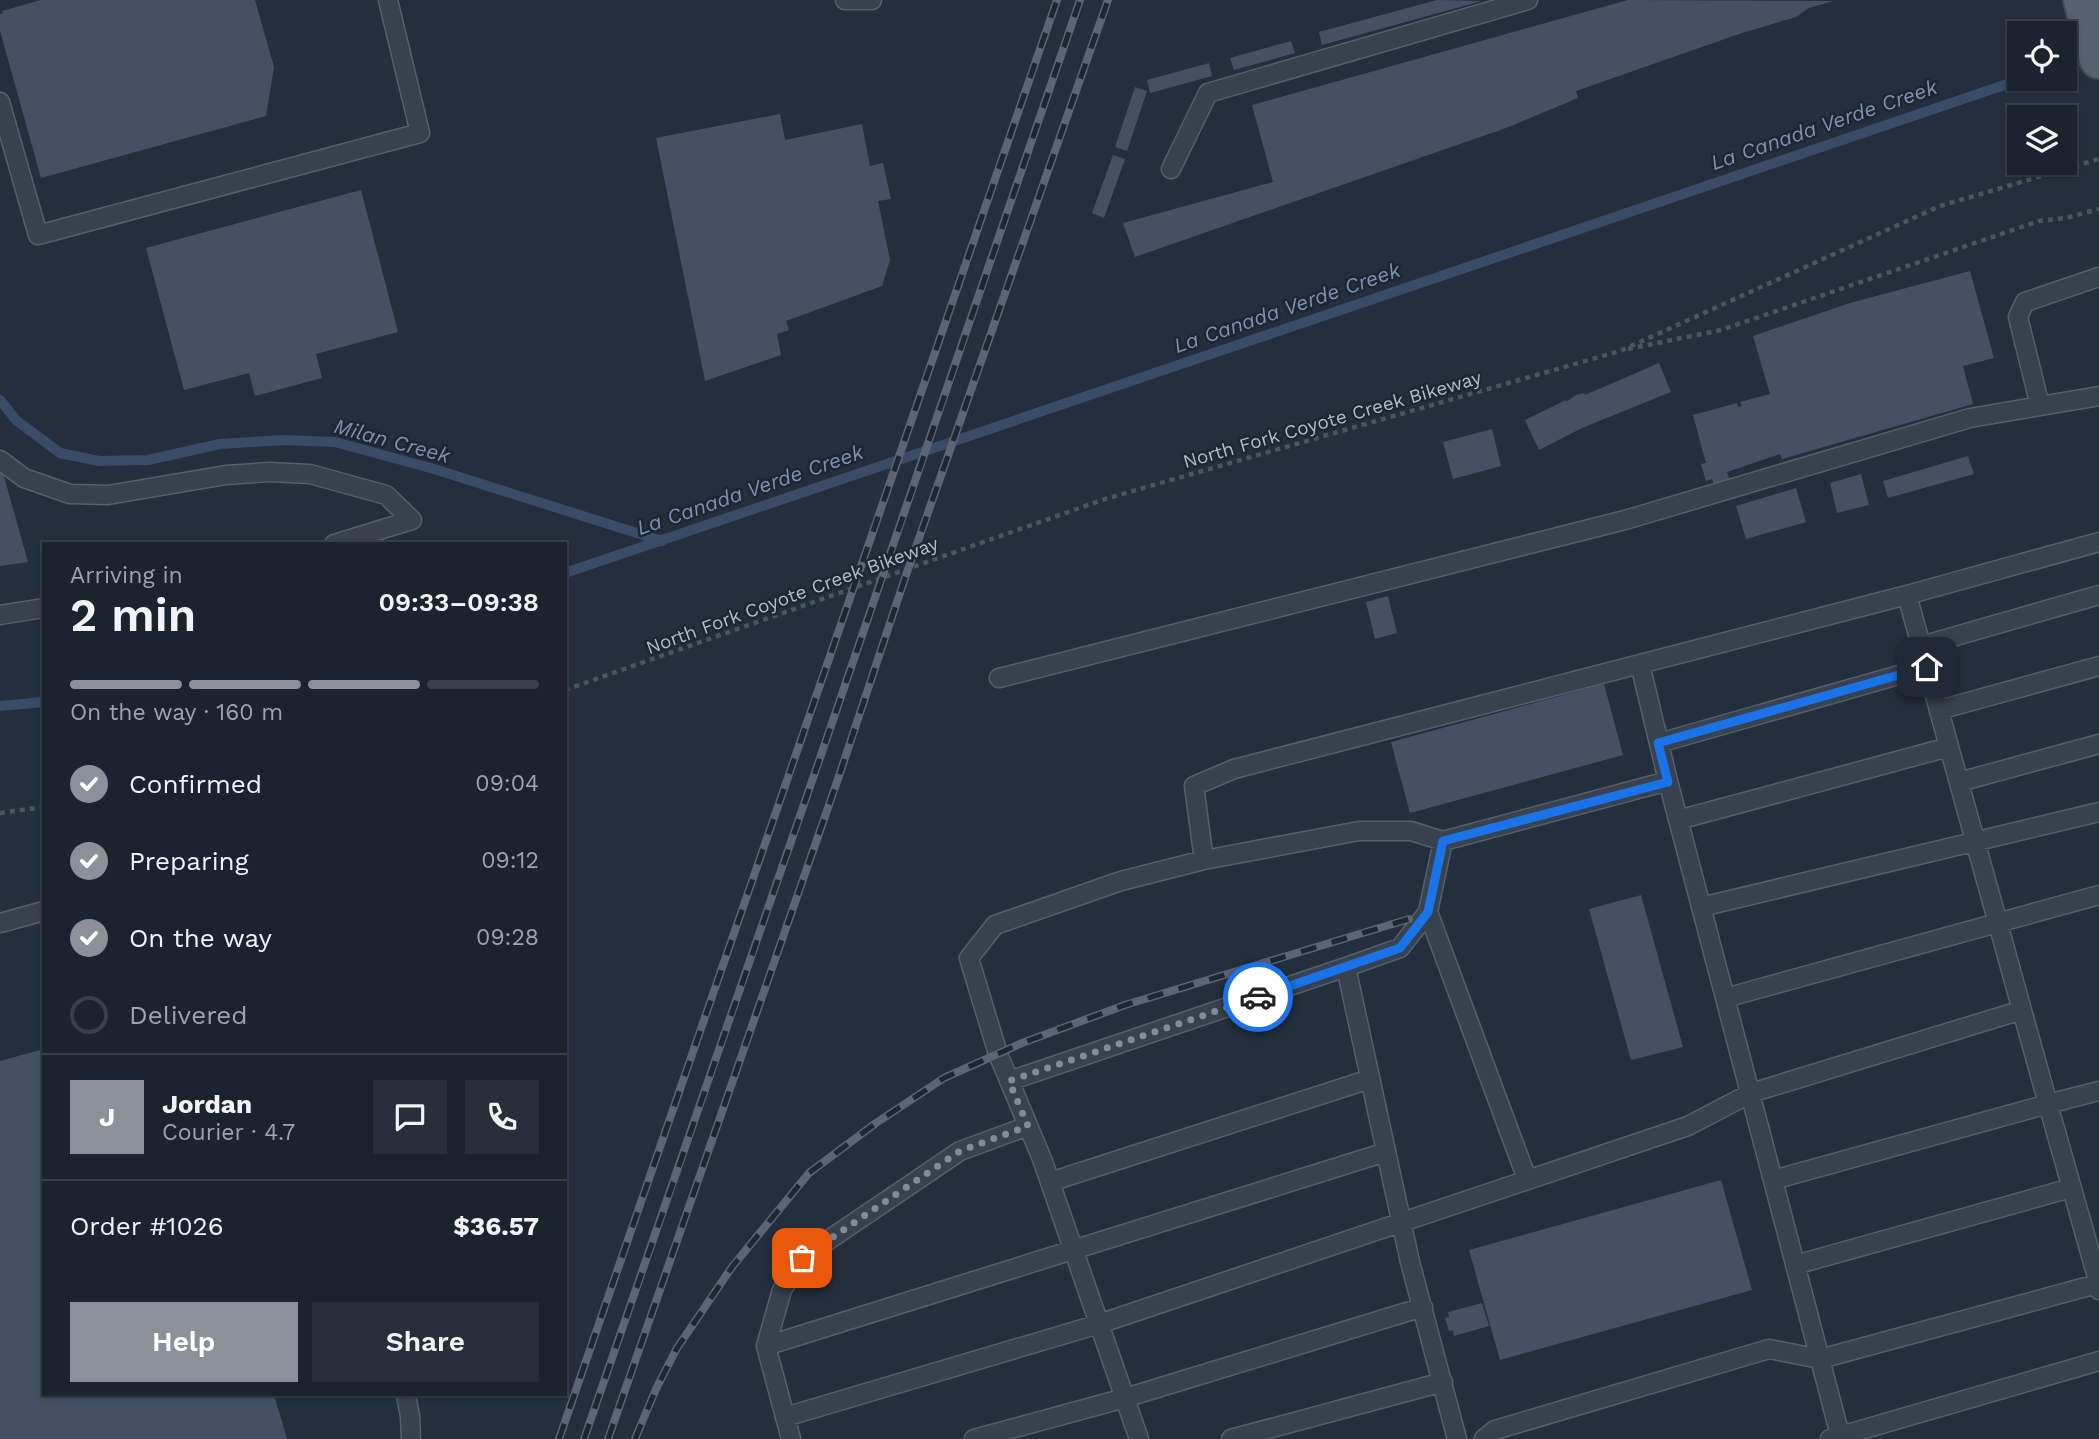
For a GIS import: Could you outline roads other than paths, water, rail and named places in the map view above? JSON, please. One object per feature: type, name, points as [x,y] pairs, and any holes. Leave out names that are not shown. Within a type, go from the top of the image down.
[{"type":"main road","points":[[2083,0],[2099,59]]},
{"type":"lane","points":[[0,102],[38,234],[420,133],[388,0]]},
{"type":"lane","points":[[845,0],[872,0]]},
{"type":"lane","points":[[1171,169],[1208,93],[1528,0]]},
{"type":"lane","points":[[2040,406],[2018,317],[2025,302],[2099,277]]},
{"type":"lane","points":[[999,678],[1626,520],[1970,418],[2099,396]]},
{"type":"lane","points":[[0,460],[24,478],[70,495],[107,495],[226,475],[269,472],[310,474],[386,495],[412,520],[340,542]]},
{"type":"lane","points":[[1205,860],[1194,786],[1234,769],[1907,595],[2099,542]]},
{"type":"lane","points":[[1484,1439],[1495,1430],[1769,1349],[1820,1359],[2098,1286],[1907,595]]},
{"type":"lane","points":[[1921,646],[2099,595]]},
{"type":"lane","points":[[0,615],[42,608]]},
{"type":"lane","points":[[1640,664],[1668,782],[1820,1359],[1837,1438],[2099,1361]]},
{"type":"lane","points":[[1939,710],[2099,666]]},
{"type":"lane","points":[[1658,743],[1927,667]]},
{"type":"lane","points":[[1959,782],[2099,744]]},
{"type":"lane","points":[[1678,820],[1949,747]]},
{"type":"lane","points":[[1139,1439],[1050,1182],[998,1054],[969,958],[995,925],[1121,881],[1205,860],[1359,831],[1411,831],[1443,841],[1668,782]]},
{"type":"lane","points":[[1701,907],[2099,812]]},
{"type":"lane","points":[[1009,1081],[1400,948],[1428,912],[1443,841]]},
{"type":"lane","points":[[1725,998],[2099,895]]},
{"type":"lane","points":[[0,923],[42,912]]},
{"type":"lane","points":[[1428,912],[1527,1179]]},
{"type":"lane","points":[[1346,967],[1401,1221],[1457,1439]]},
{"type":"lane","points":[[785,1417],[1099,1324],[1688,1126],[1751,1093],[2022,1010]]},
{"type":"lane","points":[[1050,1182],[1370,1079]]},
{"type":"lane","points":[[1773,1180],[2099,1091]]},
{"type":"lane","points":[[791,1439],[766,1346],[782,1290],[802,1258],[960,1151],[1028,1126]]},
{"type":"lane","points":[[766,1346],[1386,1152]]},
{"type":"lane","points":[[1795,1265],[2071,1188]]},
{"type":"lane","points":[[974,1439],[1125,1398],[1423,1307]]},
{"type":"lane","points":[[1231,1439],[1443,1382]]},
{"type":"lane","points":[[406,1396],[411,1416],[411,1439]]},
{"type":"waterway","name":"La Canada Verde Creek","points":[[2077,60],[2092,54]]},
{"type":"waterway","name":"La Canada Verde Creek","points":[[567,572],[2007,84]]},
{"type":"waterway","name":"Milan Creek","points":[[0,400],[17,421],[60,453],[99,461],[148,460],[220,444],[284,440],[335,442],[434,469],[662,541]]},
{"type":"waterway","name":"La Canada Verde Creek","points":[[0,706],[42,702]]},
{"type":"railway","points":[[559,1439],[1057,0]]},
{"type":"railway","points":[[584,1439],[1080,0]]},
{"type":"railway","points":[[608,1439],[1108,0]]},
{"type":"railway","points":[[635,1439],[677,1348],[732,1267],[809,1173],[876,1123],[944,1078],[1022,1043],[1125,1005],[1409,919]]}]
